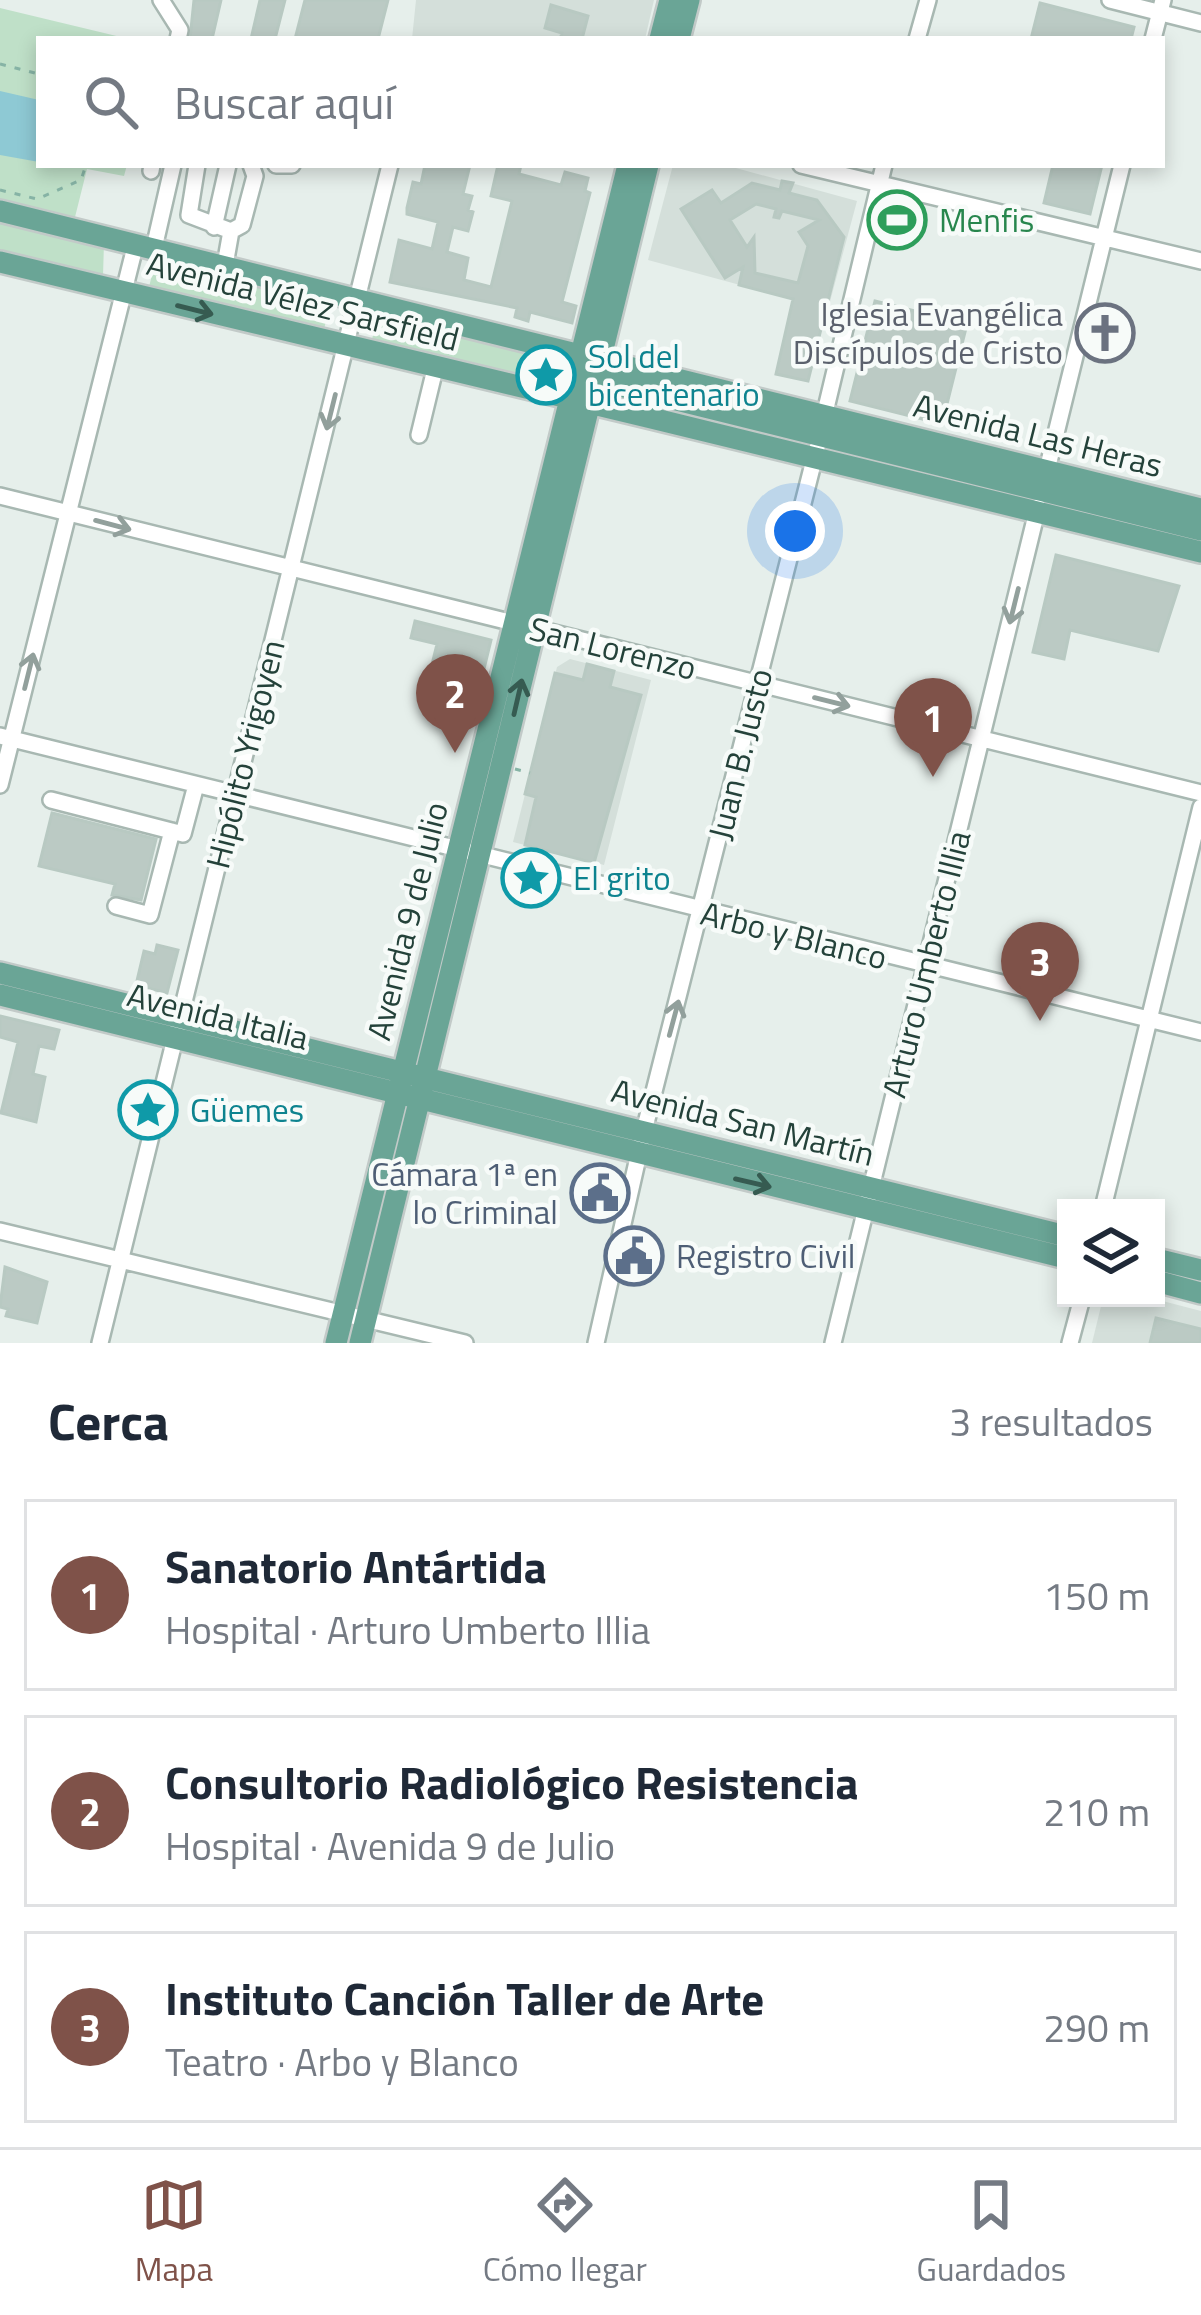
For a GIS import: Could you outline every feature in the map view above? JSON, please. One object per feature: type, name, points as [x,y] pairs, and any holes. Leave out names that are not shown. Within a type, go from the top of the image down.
[{"type":"main road","points":[[661,36],[670,0]]},
{"type":"main road","points":[[681,36],[689,0]]},
{"type":"main road","name":"Avenida 9 de Julio","points":[[588,378],[627,168]]},
{"type":"main road","name":"Avenida 9 de Julio","points":[[336,1343],[355,1316],[524,626],[648,168]]},
{"type":"main road","name":"Avenida Vélez Sarsfield","points":[[0,211],[357,298],[588,378]]},
{"type":"main road","name":"Avenida Vélez Sarsfield","points":[[0,262],[435,369],[588,378]]},
{"type":"main road","name":"Avenida Las Heras","points":[[588,378],[1201,530]]},
{"type":"main road","name":"Avenida Las Heras","points":[[588,378],[820,435]]},
{"type":"main road","name":"Avenida Las Heras","points":[[1041,492],[1201,509]]},
{"type":"main road","name":"Avenida Las Heras","points":[[1041,492],[1201,552]]},
{"type":"main road","name":"Avenida Italia","points":[[0,973],[408,1099]]},
{"type":"main road","name":"Avenida Italia","points":[[0,995],[415,1074]]},
{"type":"main road","name":"Avenida San Martín","points":[[415,1074],[644,1131],[1057,1255]]},
{"type":"main road","name":"Avenida San Martín","points":[[408,1099],[639,1156],[1057,1234]]},
{"type":"main road","points":[[1165,1260],[1201,1270]]},
{"type":"main road","points":[[1165,1284],[1201,1293]]},
{"type":"main road","name":"Avenida 9 de Julio","points":[[355,1316],[360,1343]]},
{"type":"street","points":[[161,0],[170,8],[177,36]]},
{"type":"street","points":[[918,36],[928,0]]},
{"type":"street","points":[[1109,0],[1161,6],[1201,23]]},
{"type":"street","points":[[1154,36],[1161,6]]},
{"type":"street","points":[[0,785],[6,738],[123,291],[145,246],[172,168]]},
{"type":"street","points":[[197,168],[189,215],[223,229],[242,225],[255,176],[252,168]]},
{"type":"street","points":[[225,265],[228,168]]},
{"type":"street","name":"Hipólito Yrigoyen","points":[[100,1343],[389,168]]},
{"type":"street","points":[[812,168],[1201,261]]},
{"type":"street","name":"Juan B. Justo","points":[[596,1343],[644,1131],[703,910],[883,168]]},
{"type":"street","name":"Arturo Umberto Illia","points":[[832,1343],[1121,168]]},
{"type":"street","points":[[419,435],[435,369]]},
{"type":"street","name":"San Lorenzo","points":[[0,496],[290,572],[1201,793]]},
{"type":"street","name":"Arbo y Blanco","points":[[6,738],[470,849],[924,968],[1201,1032]]},
{"type":"street","points":[[51,800],[183,834],[196,785]]},
{"type":"street","points":[[1105,1199],[1201,807]]},
{"type":"street","points":[[116,907],[150,915],[172,831]]},
{"type":"street","points":[[0,1231],[465,1343]]},
{"type":"street","points":[[1070,1343],[1080,1307]]},
{"type":"path","points":[[0,64],[36,73]]},
{"type":"path","points":[[0,190],[37,199],[81,179],[85,168]]},
{"type":"path","points":[[514,768],[530,773]]},
{"type":"shaded area","points":[[416,0],[654,0],[646,36],[412,36]]},
{"type":"shaded area","points":[[672,168],[736,168],[857,201],[828,309],[648,260]]},
{"type":"shaded area","points":[[570,659],[651,680],[604,865],[513,842],[557,667]]},
{"type":"shaded area","points":[[1165,1302],[1201,1311],[1201,1343],[1092,1343],[1101,1307],[1165,1307]]},
{"type":"green space","points":[[0,8],[117,36],[36,36],[36,168],[126,168],[124,176],[87,169],[75,217],[0,200]]},
{"type":"green space","points":[[0,217],[104,243],[103,276],[0,256]]},
{"type":"green space","points":[[164,258],[325,297],[330,305],[324,329],[149,287],[155,263]]},
{"type":"green space","points":[[391,313],[554,352],[560,363],[557,385],[380,351],[372,339],[378,317]]},
{"type":"water","points":[[0,91],[36,99],[36,161],[0,155]]},
{"type":"building","points":[[194,0],[221,0],[213,36],[190,36]]},
{"type":"building","points":[[260,0],[285,0],[276,36],[252,36]]},
{"type":"building","points":[[305,0],[388,0],[379,36],[296,36]]},
{"type":"building","points":[[1040,3],[1134,27],[1132,36],[1032,36]]},
{"type":"building","points":[[551,5],[588,16],[583,36],[561,36],[545,28]]},
{"type":"building","points":[[424,168],[469,168],[463,194],[472,196],[468,231],[453,227],[447,252],[468,258],[464,280],[491,287],[512,201],[491,196],[497,168],[520,168],[519,174],[561,185],[565,172],[588,178],[585,191],[590,193],[562,302],[576,306],[572,323],[530,312],[528,321],[515,317],[517,308],[390,282],[399,240],[432,249],[438,222],[407,214],[413,182],[421,184]]},
{"type":"building","points":[[1052,168],[1101,168],[1090,214],[1044,203]]},
{"type":"building","points":[[782,181],[793,183],[789,193],[817,200],[844,237],[808,381],[776,374],[793,299],[739,285],[743,267],[725,278],[681,209],[712,190],[721,203],[752,183],[780,190]],"holes":[[[756,204],[776,209],[774,217],[779,218],[782,211],[819,220],[799,232],[808,246],[798,283],[755,273],[754,237],[747,247],[730,220]]]},
{"type":"building","points":[[875,301],[967,324],[942,424],[850,401]]},
{"type":"building","points":[[1056,555],[1179,586],[1158,651],[1070,630],[1064,659],[1033,652]]},
{"type":"building","points":[[415,621],[491,640],[476,702],[426,689],[437,644],[411,638]]},
{"type":"building","points":[[587,664],[614,671],[610,687],[641,695],[594,863],[525,845],[536,797],[525,794],[555,673],[583,680]]},
{"type":"building","points":[[52,813],[156,839],[141,900],[112,895],[115,884],[39,866]]},
{"type":"building","points":[[157,945],[178,950],[167,993],[136,985],[144,951],[155,954]]},
{"type":"building","points":[[0,1016],[59,1030],[54,1049],[39,1046],[33,1074],[45,1077],[36,1122],[1,1113],[18,1042],[0,1037]]},
{"type":"building","points":[[5,1267],[47,1282],[37,1323],[6,1316],[8,1309],[0,1307]]},
{"type":"building","points":[[1156,1318],[1201,1329],[1201,1343],[1150,1343]]},
{"type":"place","name":"Menfis","points":[[897,220]]},
{"type":"place","name":"Iglesia Evangélica Discípulos de Cristo","points":[[1105,333]]},
{"type":"place","name":"Sol del bicentenario","points":[[546,375]]},
{"type":"place","name":"Consultorio Radiológico Resistencia","points":[[455,753]]},
{"type":"place","name":"Sanatorio Antártida","points":[[933,777]]},
{"type":"place","name":"El grito","points":[[531,878]]},
{"type":"place","name":"Instituto Canción Taller de Arte","points":[[1040,1021]]},
{"type":"place","name":"Güemes","points":[[148,1110]]},
{"type":"place","name":"Cámara 1ª en lo Criminal","points":[[600,1193]]},
{"type":"place","name":"Registro Civil","points":[[634,1256]]}]
